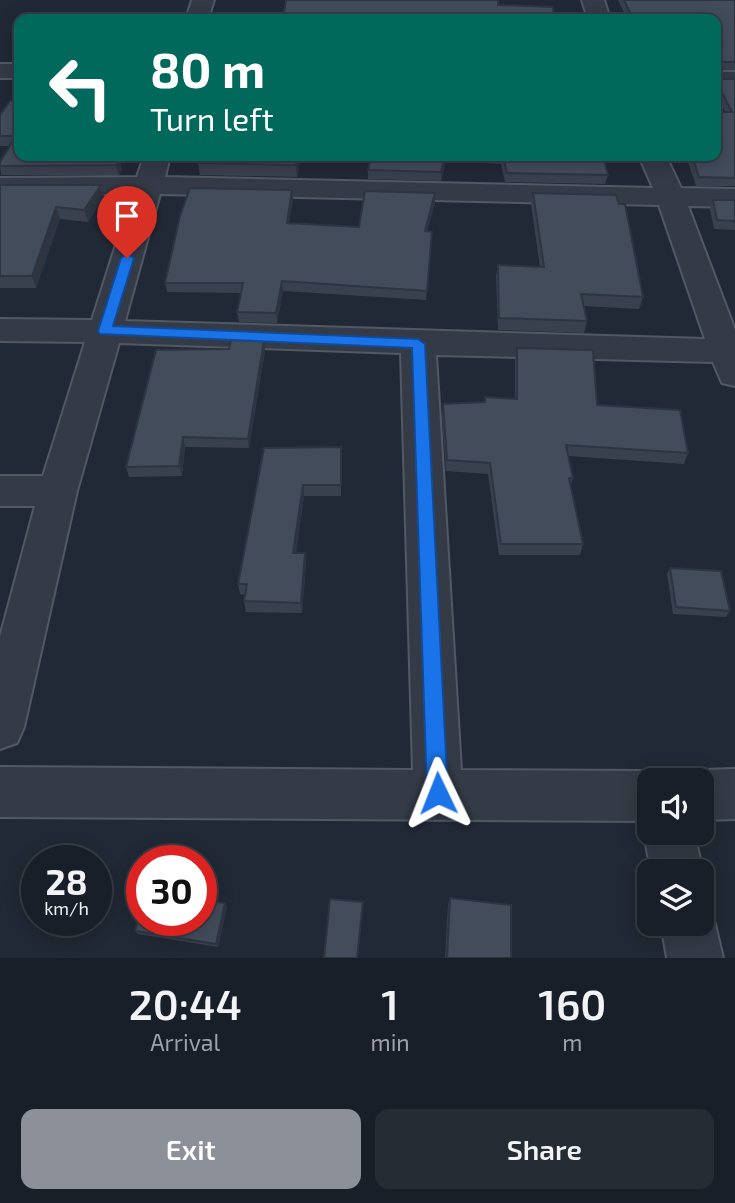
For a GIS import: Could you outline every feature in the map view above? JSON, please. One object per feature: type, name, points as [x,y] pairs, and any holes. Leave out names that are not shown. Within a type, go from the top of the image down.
[{"type":"street","points":[[0,330],[105,331],[732,360],[655,161]]},
{"type":"street","points":[[0,727],[58,491],[153,170]]},
{"type":"street","points":[[0,186],[153,170],[735,198]]},
{"type":"street","points":[[418,344],[438,793]]},
{"type":"street","points":[[0,491],[58,491]]},
{"type":"street","points":[[0,792],[637,796]]},
{"type":"street","points":[[714,795],[735,794]]},
{"type":"street","points":[[690,936],[695,958]]},
{"type":"building","points":[[286,0],[498,0],[498,5],[553,7],[554,14],[284,14]]},
{"type":"building","points":[[624,0],[735,0],[735,62],[721,62],[721,14],[631,14]]},
{"type":"building","points":[[721,79],[735,79],[735,178],[699,177],[694,161],[721,161],[721,112],[732,112],[721,91]]},
{"type":"building","points":[[10,101],[14,101],[14,136],[0,136],[0,115]]},
{"type":"building","points":[[14,139],[14,161],[119,161],[116,165],[0,166]]},
{"type":"building","points":[[199,161],[297,161],[296,165],[198,163]]},
{"type":"building","points":[[370,161],[444,161],[441,172],[368,170]]},
{"type":"building","points":[[504,161],[604,161],[608,175],[507,173]]},
{"type":"building","points":[[0,185],[101,185],[84,210],[56,207],[32,276],[0,276]]},
{"type":"building","points":[[190,188],[292,190],[287,223],[359,227],[365,191],[435,193],[425,231],[432,232],[427,291],[282,281],[276,313],[237,312],[243,283],[165,283],[180,216]]},
{"type":"building","points":[[533,193],[616,195],[619,204],[625,204],[643,297],[581,294],[587,321],[499,318],[498,265],[544,267]]},
{"type":"building","points":[[713,200],[735,200],[735,221],[717,220]]},
{"type":"building","points":[[231,340],[264,341],[248,439],[183,437],[179,466],[126,467],[156,350],[229,349]]},
{"type":"building","points":[[517,348],[593,350],[597,405],[680,410],[688,453],[566,445],[573,478],[569,478],[583,544],[501,544],[490,463],[447,460],[443,404],[485,402],[485,397],[517,399]]},
{"type":"building","points":[[341,447],[341,485],[303,485],[293,553],[305,553],[301,603],[244,601],[247,584],[238,584],[264,448]]},
{"type":"building","points":[[670,568],[721,571],[730,611],[676,607]]},
{"type":"building","points":[[450,898],[511,905],[511,958],[447,958]]},
{"type":"building","points":[[330,899],[363,902],[357,958],[324,958]]},
{"type":"building","points":[[217,902],[225,903],[216,944],[166,936],[217,936]]},
{"type":"route","points":[[127,258],[105,331],[418,344],[438,793]]}]
